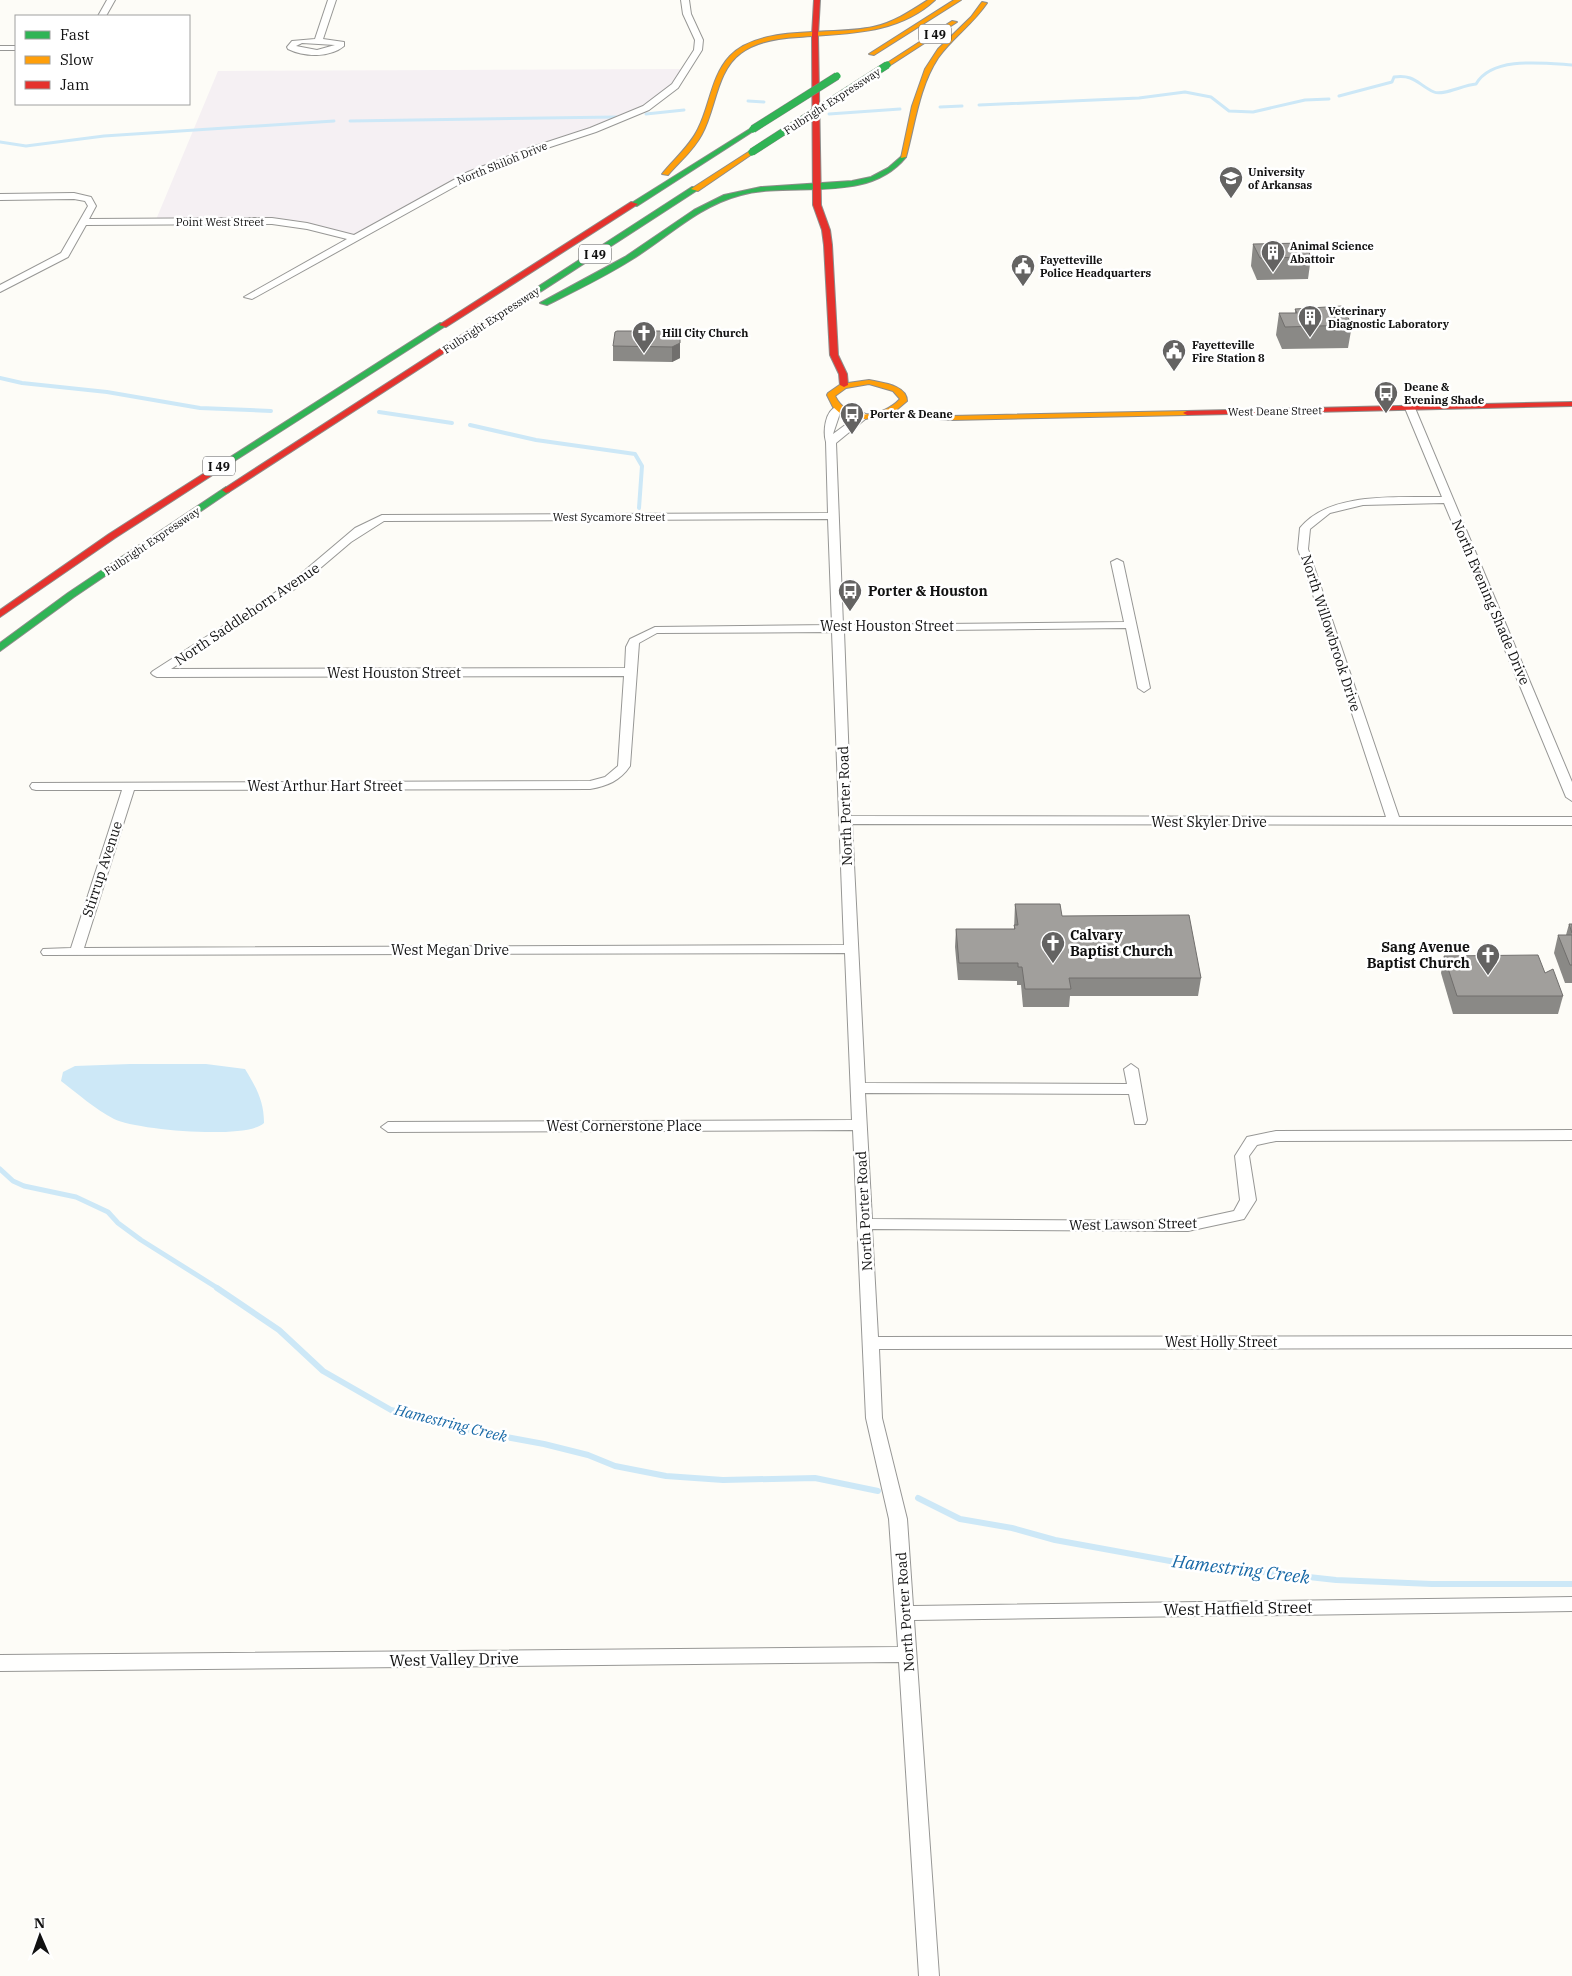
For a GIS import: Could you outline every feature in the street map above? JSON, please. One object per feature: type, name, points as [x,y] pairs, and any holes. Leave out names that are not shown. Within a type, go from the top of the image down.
[{"type":"main road","points":[[642,200],[684,155],[698,135],[728,62],[735,52],[743,47],[766,40],[876,28],[896,21],[932,0]]},
{"type":"main road","name":"Fulbright Expressway","points":[[868,56],[958,0]]},
{"type":"main road","points":[[820,1],[815,35],[817,204],[828,245],[834,356],[843,374],[844,385]]},
{"type":"main road","points":[[437,355],[528,311],[628,259],[720,200],[754,190],[816,186],[885,174],[898,165],[905,150],[932,61],[954,35],[979,12],[986,1]]},
{"type":"main road","name":"Fulbright Expressway","points":[[0,648],[166,531],[986,1]]},
{"type":"main road","name":"Fulbright Expressway","points":[[0,614],[112,536],[189,486],[848,69]]},
{"type":"main road","points":[[835,349],[844,354],[855,370],[869,382]]},
{"type":"main road","points":[[836,410],[831,401],[832,395],[844,385],[869,382]]},
{"type":"main road","name":"West Deane Street","points":[[869,382],[896,389],[904,399],[923,409],[977,418]]},
{"type":"main road","points":[[889,414],[902,404],[904,399]]},
{"type":"main road","name":"West Deane Street","points":[[836,410],[864,416],[889,414],[977,418],[1572,404]]},
{"type":"street","points":[[103,15],[111,0]]},
{"type":"street","points":[[318,41],[332,0]]},
{"type":"street","name":"North Shiloh Drive","points":[[249,297],[471,174],[535,149],[626,118],[646,108],[665,95],[682,77],[698,50],[699,40],[687,14],[686,0]]},
{"type":"street","points":[[318,41],[334,41],[340,44],[338,48],[328,50],[298,51],[290,47],[295,43],[318,41]]},
{"type":"street","points":[[0,48],[15,48]]},
{"type":"street","points":[[0,197],[82,197],[88,199],[92,206],[65,255],[0,289]]},
{"type":"street","name":"Point West Street","points":[[84,222],[272,221],[307,226],[355,238]]},
{"type":"street","name":"North Evening Shade Drive","points":[[1410,408],[1572,796]]},
{"type":"street","name":"North Porter Road","points":[[836,410],[828,432],[831,442],[835,516],[845,820],[874,1418],[879,1448],[892,1490],[898,1519],[929,1976]]},
{"type":"street","points":[[831,442],[848,426],[864,416]]},
{"type":"street","name":"North Willowbrook Drive","points":[[1394,822],[1303,549],[1305,528],[1326,511],[1363,502],[1448,500]]},
{"type":"street","name":"West Sycamore Street","points":[[382,518],[835,516]]},
{"type":"street","name":"North Saddlehorn Avenue","points":[[157,673],[294,585],[314,571],[361,529],[382,518]]},
{"type":"street","points":[[1117,562],[1144,688]]},
{"type":"street","name":"West Houston Street","points":[[157,673],[630,672],[634,640],[643,634],[669,628],[1131,626]]},
{"type":"street","name":"West Arthur Hart Street","points":[[36,786],[590,785],[612,779],[620,773],[624,766],[630,672]]},
{"type":"street","name":"Stirrup Avenue","points":[[76,952],[129,786]]},
{"type":"street","name":"West Skyler Drive","points":[[845,820],[1572,821]]},
{"type":"street","name":"West Megan Drive","points":[[48,952],[852,948]]},
{"type":"street","points":[[1131,1069],[1140,1120]]},
{"type":"street","points":[[858,1088],[1135,1089]]},
{"type":"street","name":"West Cornerstone Place","points":[[388,1127],[860,1124]]},
{"type":"street","name":"West Lawson Street","points":[[865,1224],[1188,1226],[1239,1216],[1248,1200],[1242,1156],[1252,1141],[1276,1136],[1572,1135]]},
{"type":"street","name":"West Holly Street","points":[[870,1343],[1572,1342]]},
{"type":"street","name":"West Hatfield Street","points":[[905,1613],[1572,1604]]},
{"type":"street","name":"West Valley Drive","points":[[0,1663],[908,1654]]},
{"type":"shaded area","points":[[687,69],[683,77],[646,108],[494,165],[355,238],[291,223],[155,222],[218,71]]},
{"type":"water","points":[[206,1064],[245,1069],[259,1094],[263,1108],[264,1123],[254,1128],[215,1132],[191,1132],[144,1127],[114,1119],[100,1111],[61,1081],[63,1072],[75,1066]]},
{"type":"building","points":[[1305,243],[1311,257],[1260,258],[1253,244]]},
{"type":"building","points":[[1342,306],[1352,325],[1285,327],[1279,313],[1297,313],[1295,309]]},
{"type":"building","points":[[673,331],[680,335],[680,343],[672,347],[613,346],[615,332]]},
{"type":"building","name":"Calvary Baptist Church","points":[[1015,904],[1060,904],[1062,916],[1189,915],[1201,978],[1069,978],[1071,989],[1025,989],[1022,967],[1018,967],[1018,963],[959,963],[956,929],[1015,929],[1014,925],[1018,925]]},
{"type":"building","points":[[1558,935],[1572,935],[1572,965],[1570,965]]},
{"type":"building","points":[[1538,955],[1545,973],[1553,969],[1563,996],[1457,996],[1444,956]]},
{"type":"waterway","points":[[1339,96],[1392,82],[1394,77],[1401,76],[1412,79],[1434,92],[1443,93],[1476,84],[1484,75],[1506,65],[1519,63],[1572,65]]},
{"type":"waterway","points":[[979,105],[1139,98],[1185,92],[1211,97],[1229,111],[1253,112],[1305,100],[1329,99]]},
{"type":"waterway","points":[[748,101],[764,102]]},
{"type":"waterway","points":[[940,107],[962,106]]},
{"type":"waterway","points":[[829,114],[900,109]]},
{"type":"waterway","points":[[646,114],[684,110]]},
{"type":"waterway","points":[[350,121],[616,117]]},
{"type":"waterway","points":[[0,142],[26,146],[104,136],[334,121]]},
{"type":"waterway","points":[[0,378],[22,383],[107,392],[200,408],[271,411]]},
{"type":"waterway","points":[[379,412],[452,423]]},
{"type":"waterway","points":[[470,425],[536,440],[635,454],[642,466],[639,508]]},
{"type":"waterway","name":"Hamestring Creek","points":[[0,1169],[13,1181],[24,1186],[76,1197],[108,1212],[118,1223],[141,1240],[219,1289]]},
{"type":"waterway","name":"Hamestring Creek","points":[[217,1288],[279,1330],[323,1371],[391,1410],[479,1432],[544,1444],[588,1455],[615,1466],[666,1476],[723,1480],[815,1478],[878,1491]]},
{"type":"waterway","name":"Hamestring Creek","points":[[918,1498],[960,1519],[1012,1528],[1055,1540],[1181,1563],[1336,1580],[1432,1584],[1572,1584]]},
{"type":"traffic: fast","points":[[752,152],[887,65]]},
{"type":"traffic: fast","points":[[753,129],[837,76]]},
{"type":"traffic: fast","points":[[634,204],[753,129]]},
{"type":"traffic: fast","points":[[544,303],[628,259],[683,220],[712,203],[743,192],[829,186],[873,178],[891,170],[903,157]]},
{"type":"traffic: fast","points":[[497,316],[695,189]]},
{"type":"traffic: fast","points":[[225,463],[443,325]]},
{"type":"traffic: fast","points":[[0,648],[71,595],[226,490]]},
{"type":"traffic: slow","points":[[666,174],[698,136],[725,67],[739,51],[753,44],[787,36],[858,32],[882,27],[897,21],[932,0]]},
{"type":"traffic: slow","points":[[872,54],[958,0]]},
{"type":"traffic: slow","points":[[903,157],[915,106],[929,69],[935,58],[973,18],[984,3]]},
{"type":"traffic: slow","points":[[887,65],[954,22]]},
{"type":"traffic: slow","points":[[695,189],[752,152]]},
{"type":"traffic: slow","points":[[869,382],[896,389],[904,399],[887,412],[865,417],[854,416],[844,412],[836,405],[831,395],[844,386],[869,382]]},
{"type":"traffic: slow","points":[[889,414],[951,418],[1187,413]]},
{"type":"traffic: jam","points":[[817,0],[815,35],[817,205],[826,230],[828,245],[834,355],[843,374],[844,385]]},
{"type":"traffic: jam","points":[[443,325],[634,204]]},
{"type":"traffic: jam","points":[[226,490],[497,316]]},
{"type":"traffic: jam","points":[[1187,413],[1572,404]]},
{"type":"traffic: jam","points":[[0,614],[112,536],[225,463]]},
{"type":"place","name":"University of Arkansas","points":[[1231,199]]},
{"type":"place","name":"Animal Science Abattoir","points":[[1273,273]]},
{"type":"place","name":"Fayetteville Police Headquarters","points":[[1023,287]]},
{"type":"place","name":"Veterinary Diagnostic Laboratory","points":[[1310,338]]},
{"type":"place","name":"Hill City Church","points":[[644,354]]},
{"type":"place","name":"Fayetteville Fire Station 8","points":[[1174,372]]},
{"type":"place","name":"Deane & Evening Shade","points":[[1386,414]]},
{"type":"place","name":"Porter & Deane","points":[[852,435]]},
{"type":"place","name":"Porter & Houston","points":[[850,612]]},
{"type":"place","name":"Calvary Baptist Church","points":[[1053,964]]},
{"type":"place","name":"Sang Avenue Baptist Church","points":[[1488,976]]}]
